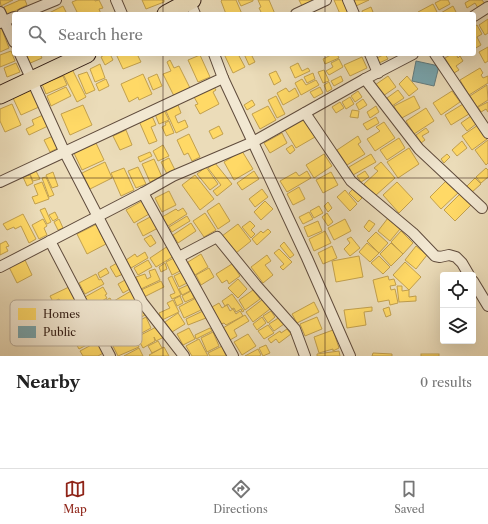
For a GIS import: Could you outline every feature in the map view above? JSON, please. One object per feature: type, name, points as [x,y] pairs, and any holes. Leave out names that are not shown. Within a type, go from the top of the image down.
[{"type":"highway","points":[[171,12],[191,4]]},
{"type":"highway","points":[[0,95],[83,56]]},
{"type":"street","points":[[27,12],[56,0]]},
{"type":"street","points":[[116,0],[121,12]]},
{"type":"street","points":[[300,12],[326,0]]},
{"type":"street","points":[[348,0],[353,12]]},
{"type":"street","points":[[476,14],[488,5],[486,0]]},
{"type":"street","points":[[12,17],[1,19],[12,38]]},
{"type":"street","points":[[21,56],[64,151],[141,300]]},
{"type":"street","points":[[215,56],[223,78],[350,356]]},
{"type":"street","points":[[371,56],[378,72]]},
{"type":"street","points":[[0,267],[144,193],[173,176],[253,142],[409,56]]},
{"type":"street","points":[[436,56],[488,133]]},
{"type":"street","points":[[0,182],[223,78]]},
{"type":"street","points":[[365,79],[419,149],[482,208]]},
{"type":"street","points":[[305,113],[351,181],[413,233],[435,256],[440,257],[449,255],[456,257],[467,272]]},
{"type":"street","points":[[144,193],[233,356]]},
{"type":"street","points":[[179,257],[217,237],[256,285],[295,329],[305,356]]},
{"type":"street","points":[[50,241],[81,300]]},
{"type":"street","points":[[476,286],[488,306]]},
{"type":"street","points":[[142,302],[184,356]]},
{"type":"street","points":[[105,346],[110,356]]},
{"type":"building: Homes","points":[[0,0],[13,0],[1,6]]},
{"type":"building: Homes","points":[[20,0],[25,0],[27,5],[7,15],[4,7]]},
{"type":"building: Homes","points":[[77,0],[99,0],[103,8],[99,9],[100,12],[77,12],[72,2]]},
{"type":"building: Homes","points":[[142,0],[164,0],[164,2],[146,9]]},
{"type":"building: Homes","points":[[236,0],[241,12],[225,12],[221,1]]},
{"type":"building: Homes","points":[[238,0],[253,0],[253,1],[241,6]]},
{"type":"building: Homes","points":[[258,0],[269,0],[274,12],[261,12],[259,8],[261,7]]},
{"type":"building: Homes","points":[[299,0],[317,0],[302,6]]},
{"type":"building: Homes","points":[[334,0],[345,0],[350,12],[339,12]]},
{"type":"building: Homes","points":[[354,0],[369,0],[356,6]]},
{"type":"building: Homes","points":[[441,0],[448,0],[450,4],[439,10],[435,3]]},
{"type":"building: Homes","points":[[470,0],[482,0],[485,4],[478,8],[475,3],[467,8],[465,3]]},
{"type":"building: Homes","points":[[433,4],[437,12],[418,12]]},
{"type":"building: Homes","points":[[63,6],[66,12],[51,12]]},
{"type":"building: Homes","points":[[453,6],[456,12],[442,12]]},
{"type":"building: Homes","points":[[371,7],[373,12],[362,12]]},
{"type":"building: Homes","points":[[488,19],[488,33],[485,35],[479,25]]},
{"type":"building: Homes","points":[[477,25],[482,34],[477,37],[481,45],[476,48]]},
{"type":"building: Homes","points":[[0,27],[9,48],[0,52]]},
{"type":"building: Homes","points":[[488,47],[488,61],[485,63],[479,52]]},
{"type":"building: Homes","points":[[11,51],[15,61],[0,67],[0,55]]},
{"type":"building: Homes","points":[[26,56],[41,56],[42,58],[28,64]]},
{"type":"building: Homes","points":[[111,56],[113,60],[105,65],[101,57]]},
{"type":"building: Homes","points":[[117,56],[138,56],[141,62],[123,69]]},
{"type":"building: Homes","points":[[200,56],[210,77],[198,82],[188,60]]},
{"type":"building: Homes","points":[[225,56],[239,56],[245,67],[233,73]]},
{"type":"building: Homes","points":[[245,56],[252,56],[255,62],[249,65]]},
{"type":"building: Homes","points":[[329,56],[338,56],[339,58],[325,64],[323,59]]},
{"type":"building: Homes","points":[[386,56],[388,59],[379,63],[377,58]]},
{"type":"building: Homes","points":[[448,56],[457,56],[458,58],[460,56],[463,61],[456,66],[459,70],[454,73],[445,58]]},
{"type":"building: Homes","points":[[362,57],[367,68],[350,76],[344,65]]},
{"type":"building: Homes","points":[[339,59],[343,67],[329,75],[326,71],[333,67],[331,63]]},
{"type":"building: Homes","points":[[170,60],[174,68],[179,66],[190,88],[174,96],[163,74],[171,71],[167,62]]},
{"type":"building: Homes","points":[[16,63],[20,72],[7,77],[4,68]]},
{"type":"building: Homes","points":[[298,63],[302,71],[308,68],[310,71],[295,78],[290,67]]},
{"type":"building: Homes","points":[[100,64],[105,78],[95,82],[90,69]]},
{"type":"building: Homes","points":[[480,68],[483,73],[481,75],[483,78],[488,76],[488,83],[469,95],[460,80]]},
{"type":"building: Homes","points":[[72,69],[86,97],[77,102],[63,74]]},
{"type":"building: Homes","points":[[324,70],[329,81],[323,83],[318,72]]},
{"type":"building: Homes","points":[[276,71],[281,81],[274,85],[269,74]]},
{"type":"building: Homes","points":[[87,72],[95,90],[86,94],[78,75]]},
{"type":"building: Homes","points":[[313,73],[315,79],[307,83],[304,77]]},
{"type":"building: Homes","points":[[143,74],[152,94],[139,100],[138,97],[129,102],[121,84]]},
{"type":"building: Homes","points":[[157,74],[162,86],[153,90],[148,78]]},
{"type":"building: Homes","points":[[63,76],[67,85],[46,94],[42,84]]},
{"type":"building: Homes","points":[[341,76],[343,81],[334,86],[331,81]]},
{"type":"building: Homes","points":[[388,76],[396,87],[383,96],[375,85]]},
{"type":"building: Homes","points":[[407,76],[418,89],[409,96],[399,84]]},
{"type":"building: Homes","points":[[106,79],[109,86],[99,91],[96,84]]},
{"type":"building: Homes","points":[[302,79],[306,85],[316,80],[319,85],[301,95],[295,83]]},
{"type":"building: Homes","points":[[329,82],[332,89],[327,92],[324,85]]},
{"type":"building: Homes","points":[[487,85],[488,100],[477,107],[470,96]]},
{"type":"building: Homes","points":[[66,87],[71,96],[51,106],[47,96]]},
{"type":"building: Homes","points":[[214,87],[216,90],[213,92],[219,104],[200,114],[195,105],[198,104],[194,97]]},
{"type":"building: Homes","points":[[320,87],[323,93],[314,98],[310,92]]},
{"type":"building: Homes","points":[[286,88],[289,92],[295,88],[299,96],[283,105],[277,93]]},
{"type":"building: Homes","points":[[31,90],[39,107],[21,115],[13,98]]},
{"type":"building: Homes","points":[[398,90],[404,98],[392,106],[387,98]]},
{"type":"building: Homes","points":[[358,91],[362,97],[355,102],[351,96]]},
{"type":"building: Homes","points":[[452,91],[460,102],[441,115],[433,103]]},
{"type":"building: Homes","points":[[276,96],[285,114],[277,118],[268,100]]},
{"type":"building: Homes","points":[[414,96],[420,108],[400,119],[394,106]]},
{"type":"building: Homes","points":[[350,97],[354,104],[346,109],[342,102]]},
{"type":"building: Homes","points":[[363,99],[367,105],[359,110],[356,104]]},
{"type":"building: Homes","points":[[252,100],[255,105],[247,110],[244,105]]},
{"type":"building: Homes","points":[[340,102],[344,108],[336,113],[332,107]]},
{"type":"building: Homes","points":[[488,102],[488,112],[486,109],[481,112],[478,107]]},
{"type":"building: Homes","points":[[12,104],[21,125],[5,132],[0,121],[0,109]]},
{"type":"building: Homes","points":[[463,104],[469,114],[451,125],[445,115]]},
{"type":"building: Homes","points":[[83,105],[92,125],[70,135],[61,114]]},
{"type":"building: Homes","points":[[178,105],[181,113],[175,116],[178,123],[185,120],[188,127],[176,133],[166,111]]},
{"type":"building: Homes","points":[[268,106],[276,120],[260,129],[252,114]]},
{"type":"building: Homes","points":[[376,106],[379,112],[370,118],[367,112]]},
{"type":"building: Homes","points":[[426,108],[434,121],[414,134],[406,121]]},
{"type":"building: Homes","points":[[164,110],[169,120],[159,124],[155,114]]},
{"type":"building: Homes","points":[[352,110],[359,111],[358,118],[350,117]]},
{"type":"building: Homes","points":[[43,115],[48,126],[29,135],[26,129],[34,125],[32,120]]},
{"type":"building: Homes","points":[[152,116],[156,125],[151,127],[157,141],[149,144],[139,121]]},
{"type":"building: Homes","points":[[471,116],[476,124],[467,131],[461,123]]},
{"type":"building: Homes","points":[[376,117],[379,123],[367,130],[363,124]]},
{"type":"building: Homes","points":[[304,119],[315,137],[296,148],[285,130]]},
{"type":"building: Homes","points":[[169,121],[174,133],[166,136],[162,127]]},
{"type":"building: Homes","points":[[384,122],[395,138],[375,151],[367,139],[380,131],[376,127]]},
{"type":"building: Homes","points":[[478,125],[487,139],[472,150],[462,136]]},
{"type":"building: Homes","points":[[219,126],[223,134],[213,139],[209,131]]},
{"type":"building: Homes","points":[[426,128],[429,132],[422,136],[425,140],[421,143],[416,135]]},
{"type":"building: Homes","points":[[126,130],[132,145],[120,150],[113,136]]},
{"type":"building: Homes","points":[[282,133],[287,143],[270,153],[264,143]]},
{"type":"building: Homes","points":[[189,134],[200,157],[192,161],[188,153],[184,155],[177,140]]},
{"type":"building: Homes","points":[[53,136],[58,148],[50,152],[44,140]]},
{"type":"building: Homes","points":[[358,136],[361,142],[358,144],[365,154],[347,165],[337,150]]},
{"type":"building: Homes","points":[[399,138],[405,148],[387,160],[380,150]]},
{"type":"building: Homes","points":[[488,140],[488,163],[486,165],[475,150]]},
{"type":"building: Homes","points":[[462,141],[467,148],[457,156],[452,150]]},
{"type":"building: Homes","points":[[96,143],[104,160],[82,170],[74,153]]},
{"type":"building: Homes","points":[[163,145],[169,156],[158,161],[153,151]]},
{"type":"building: Homes","points":[[292,145],[295,150],[290,154],[286,149]]},
{"type":"building: Homes","points":[[409,148],[419,164],[398,178],[387,162]]},
{"type":"building: Homes","points":[[242,151],[253,169],[234,180],[224,162]]},
{"type":"building: Homes","points":[[150,152],[152,156],[140,162],[138,157]]},
{"type":"building: Homes","points":[[324,154],[332,166],[314,178],[306,165]]},
{"type":"building: Homes","points":[[371,154],[376,162],[353,175],[349,167]]},
{"type":"building: Homes","points":[[447,154],[450,157],[444,163],[441,159]]},
{"type":"building: Homes","points":[[169,158],[175,170],[167,174],[161,162]]},
{"type":"building: Homes","points":[[154,159],[162,177],[150,182],[142,164]]},
{"type":"building: Homes","points":[[105,162],[112,178],[90,189],[82,173]]},
{"type":"building: Homes","points":[[381,162],[395,178],[375,196],[364,184],[378,171],[374,168]]},
{"type":"building: Homes","points":[[215,163],[232,184],[217,196],[213,191],[221,185],[208,168]]},
{"type":"building: Homes","points":[[138,167],[146,184],[136,188],[128,171]]},
{"type":"building: Homes","points":[[206,167],[218,184],[210,190],[197,174]]},
{"type":"building: Homes","points":[[124,168],[134,190],[121,196],[111,173]]},
{"type":"building: Homes","points":[[486,168],[488,170],[488,177],[481,183],[476,177]]},
{"type":"building: Homes","points":[[36,171],[40,179],[33,181],[30,174]]},
{"type":"building: Homes","points":[[254,171],[259,179],[242,190],[237,183]]},
{"type":"building: Homes","points":[[307,171],[311,178],[287,192],[280,181],[296,172],[299,176]]},
{"type":"building: Homes","points":[[365,171],[369,177],[361,182],[357,176]]},
{"type":"building: Homes","points":[[53,172],[58,186],[52,188],[46,175]]},
{"type":"building: Homes","points":[[331,172],[338,185],[323,193],[316,180]]},
{"type":"building: Homes","points":[[30,175],[33,183],[27,186],[23,177]]},
{"type":"building: Homes","points":[[195,175],[214,199],[200,210],[182,185]]},
{"type":"building: Homes","points":[[46,177],[54,195],[49,197],[42,178]]},
{"type":"building: Homes","points":[[475,178],[481,184],[471,193],[466,187]]},
{"type":"building: Homes","points":[[448,179],[459,192],[441,209],[430,197]]},
{"type":"building: Homes","points":[[42,182],[49,199],[35,204],[32,197],[38,195],[34,185]]},
{"type":"building: Homes","points":[[397,182],[413,199],[399,213],[383,195]]},
{"type":"building: Homes","points":[[299,187],[305,199],[293,205],[287,194]]},
{"type":"building: Homes","points":[[262,189],[268,197],[255,207],[249,199]]},
{"type":"building: Homes","points":[[353,189],[362,198],[358,202],[349,193]]},
{"type":"building: Homes","points":[[345,190],[357,204],[350,211],[337,197]]},
{"type":"building: Homes","points":[[169,191],[176,205],[162,212],[155,198]]},
{"type":"building: Homes","points":[[460,194],[471,205],[455,221],[444,210]]},
{"type":"building: Homes","points":[[142,201],[149,214],[134,223],[126,210]]},
{"type":"building: Homes","points":[[265,201],[273,209],[261,220],[254,212]]},
{"type":"building: Homes","points":[[328,202],[332,208],[328,212],[324,206]]},
{"type":"building: Homes","points":[[219,203],[230,221],[218,229],[207,211]]},
{"type":"building: Homes","points":[[319,206],[323,213],[314,218],[310,211]]},
{"type":"building: Homes","points":[[45,208],[51,222],[47,224],[40,210]]},
{"type":"building: Homes","points":[[183,208],[187,214],[168,226],[162,217],[176,209],[178,211]]},
{"type":"building: Homes","points":[[55,212],[58,218],[53,221],[49,215]]},
{"type":"building: Homes","points":[[309,212],[313,219],[303,224],[299,217]]},
{"type":"building: Homes","points":[[205,213],[216,230],[204,237],[193,221]]},
{"type":"building: Homes","points":[[327,213],[333,222],[328,226],[322,217]]},
{"type":"building: Homes","points":[[23,214],[36,239],[29,243],[21,226],[15,229],[14,227],[7,230],[3,224]]},
{"type":"building: Homes","points":[[152,216],[158,228],[143,236],[137,224]]},
{"type":"building: Homes","points":[[187,216],[190,221],[172,232],[169,227]]},
{"type":"building: Homes","points":[[388,218],[400,229],[390,241],[378,231]]},
{"type":"building: Homes","points":[[43,219],[47,226],[44,228],[47,235],[39,239],[32,225]]},
{"type":"building: Homes","points":[[59,219],[63,228],[58,230],[54,222]]},
{"type":"building: Homes","points":[[345,219],[351,231],[334,240],[328,228]]},
{"type":"building: Homes","points":[[369,220],[375,224],[369,232],[364,227]]},
{"type":"building: Homes","points":[[250,221],[255,226],[251,230],[255,234],[251,238],[242,227]]},
{"type":"building: Homes","points":[[318,221],[322,231],[308,237],[304,227]]},
{"type":"building: Homes","points":[[191,223],[196,231],[178,243],[173,235]]},
{"type":"building: Homes","points":[[97,224],[106,244],[87,254],[77,234]]},
{"type":"building: Homes","points":[[238,224],[251,241],[236,253],[222,236]]},
{"type":"building: Homes","points":[[268,229],[271,232],[257,245],[252,239],[261,231],[263,233]]},
{"type":"building: Homes","points":[[325,231],[331,243],[314,251],[309,239]]},
{"type":"building: Homes","points":[[401,231],[413,243],[403,254],[391,242]]},
{"type":"building: Homes","points":[[376,232],[388,243],[379,253],[367,241]]},
{"type":"building: Homes","points":[[151,235],[156,243],[150,247],[144,239]]},
{"type":"building: Homes","points":[[351,237],[360,248],[350,256],[344,249],[350,243],[347,239]]},
{"type":"building: Homes","points":[[6,241],[9,246],[6,247],[8,251],[0,255],[0,244]]},
{"type":"building: Homes","points":[[284,242],[294,255],[290,258],[280,246]]},
{"type":"building: Homes","points":[[367,243],[379,253],[370,262],[359,252]]},
{"type":"building: Homes","points":[[391,243],[403,254],[391,266],[380,254]]},
{"type":"building: Homes","points":[[168,246],[174,256],[156,267],[150,258]]},
{"type":"building: Homes","points":[[332,246],[337,258],[323,264],[318,253]]},
{"type":"building: Homes","points":[[416,246],[427,255],[416,269],[405,260]]},
{"type":"building: Homes","points":[[279,249],[292,262],[283,270],[280,267],[284,264],[274,253]]},
{"type":"building: Homes","points":[[145,252],[148,258],[131,268],[126,260],[135,254],[137,257]]},
{"type":"building: Homes","points":[[201,254],[208,267],[195,275],[188,262]]},
{"type":"building: Homes","points":[[267,255],[271,261],[265,265],[273,275],[263,283],[251,267]]},
{"type":"building: Homes","points":[[359,256],[363,277],[336,282],[332,261]]},
{"type":"building: Homes","points":[[379,256],[390,267],[383,274],[371,263]]},
{"type":"building: Homes","points":[[174,258],[180,271],[172,275],[166,262]]},
{"type":"building: Homes","points":[[25,260],[32,275],[17,283],[9,267]]},
{"type":"building: Homes","points":[[148,260],[152,267],[138,275],[134,268]]},
{"type":"building: Homes","points":[[405,262],[421,277],[409,290],[393,275]]},
{"type":"building: Homes","points":[[117,263],[123,274],[116,277],[110,267]]},
{"type":"building: Homes","points":[[165,263],[167,269],[161,272],[159,267]]},
{"type":"building: Homes","points":[[232,264],[240,276],[229,284],[227,280],[222,283],[216,274]]},
{"type":"building: Homes","points":[[106,268],[109,273],[100,278],[98,273]]},
{"type":"building: Homes","points":[[209,268],[214,277],[201,285],[196,275]]},
{"type":"building: Homes","points":[[155,269],[160,280],[141,289],[136,277],[145,274],[147,279],[151,277],[149,271]]},
{"type":"building: Homes","points":[[182,272],[187,283],[179,287],[174,276]]},
{"type":"building: Homes","points":[[96,274],[99,280],[101,279],[104,284],[85,294],[79,283]]},
{"type":"building: Homes","points":[[172,276],[181,295],[172,299],[170,295],[175,293],[168,278]]},
{"type":"building: Homes","points":[[388,276],[389,280],[394,279],[396,285],[390,286],[391,290],[395,289],[398,303],[390,305],[389,300],[378,302],[373,280]]},
{"type":"building: Homes","points":[[238,279],[247,289],[238,298],[228,288]]},
{"type":"building: Homes","points":[[125,280],[130,289],[123,293],[118,284]]},
{"type":"building: Homes","points":[[161,281],[164,287],[144,297],[141,290]]},
{"type":"building: Homes","points":[[188,285],[190,291],[182,295],[179,289]]},
{"type":"building: Homes","points":[[397,286],[402,286],[402,291],[409,290],[409,297],[416,296],[416,301],[399,302]]},
{"type":"building: Homes","points":[[69,287],[75,300],[52,300],[50,296]]},
{"type":"building: Homes","points":[[103,287],[107,294],[105,295],[107,298],[104,300],[87,300],[85,297]]},
{"type":"building: Homes","points":[[253,290],[260,299],[245,310],[239,300]]},
{"type":"building: Homes","points":[[131,291],[136,300],[116,300]]},
{"type":"building: Homes","points":[[191,291],[194,298],[185,302],[182,296]]},
{"type":"building: Homes","points":[[232,294],[244,311],[242,312],[241,309],[236,312],[234,308],[232,309],[228,304],[225,306],[222,301]]},
{"type":"building: Homes","points":[[180,296],[183,303],[177,306],[174,299]]},
{"type":"building: Homes","points":[[196,298],[201,310],[184,318],[179,307]]},
{"type":"building: Homes","points":[[263,299],[270,309],[253,322],[246,312]]},
{"type":"building: Homes","points":[[173,300],[179,312],[162,320],[159,313],[170,308],[167,303]]},
{"type":"building: Homes","points":[[314,302],[319,312],[297,323],[292,314]]},
{"type":"building: Homes","points":[[219,303],[222,308],[227,305],[230,311],[233,309],[236,314],[240,311],[243,316],[226,325],[224,323],[221,324],[212,307]]},
{"type":"building: Homes","points":[[372,307],[372,311],[364,312],[366,325],[347,328],[344,310]]},
{"type":"building: Homes","points":[[389,307],[391,315],[386,317],[383,309]]},
{"type":"building: Homes","points":[[142,309],[145,315],[142,317]]},
{"type":"building: Homes","points":[[203,311],[206,318],[188,325],[186,319]]},
{"type":"building: Homes","points":[[271,311],[275,317],[268,323],[263,316]]},
{"type":"building: Homes","points":[[178,313],[185,324],[172,332],[165,322]]},
{"type":"building: Homes","points":[[245,315],[249,321],[234,330],[237,336],[230,340],[223,328]]},
{"type":"building: Homes","points":[[146,317],[151,328],[142,333],[142,319]]},
{"type":"building: Homes","points":[[262,317],[266,323],[257,330],[253,324]]},
{"type":"building: Homes","points":[[280,317],[284,324],[274,331],[269,324]]},
{"type":"building: Homes","points":[[317,317],[322,329],[305,336],[300,324]]},
{"type":"building: Homes","points":[[268,325],[274,333],[264,339],[258,331]]},
{"type":"building: Homes","points":[[158,326],[164,337],[156,341],[154,337],[155,341],[143,348],[142,334]]},
{"type":"building: Homes","points":[[189,328],[195,339],[183,345],[177,334]]},
{"type":"building: Homes","points":[[210,328],[212,331],[196,339],[195,335]]},
{"type":"building: Homes","points":[[287,329],[291,334],[279,343],[276,339],[271,343],[268,339],[280,331],[281,333]]},
{"type":"building: Homes","points":[[333,330],[339,348],[333,351],[333,349],[319,353],[314,337]]},
{"type":"building: Homes","points":[[213,332],[219,346],[207,352],[201,338]]},
{"type":"building: Homes","points":[[248,334],[256,346],[242,355],[234,342]]},
{"type":"building: Homes","points":[[199,339],[208,356],[192,356],[186,346]]},
{"type":"building: Homes","points":[[158,341],[162,348],[152,353],[148,346]]},
{"type":"building: Homes","points":[[266,345],[270,353],[263,356],[259,348]]},
{"type":"building: Homes","points":[[77,346],[85,346],[79,349]]},
{"type":"building: Homes","points":[[90,346],[102,346],[105,352],[98,356],[83,356],[80,351]]},
{"type":"building: Homes","points":[[113,346],[139,346],[139,347],[118,356]]},
{"type":"building: Homes","points":[[222,346],[226,356],[210,356],[208,353]]},
{"type":"building: Homes","points":[[164,347],[169,356],[149,355]]},
{"type":"building: Homes","points":[[139,348],[143,356],[124,356]]},
{"type":"building: Homes","points":[[258,349],[261,355],[245,356]]},
{"type":"building: Homes","points":[[339,351],[340,356],[317,356],[317,354]]},
{"type":"building: Homes","points":[[373,353],[392,354],[392,356],[372,356]]},
{"type":"building: Homes","points":[[421,354],[439,354],[439,356],[421,356]]},
{"type":"building: Public","points":[[416,61],[439,66],[434,86],[412,81]]}]
